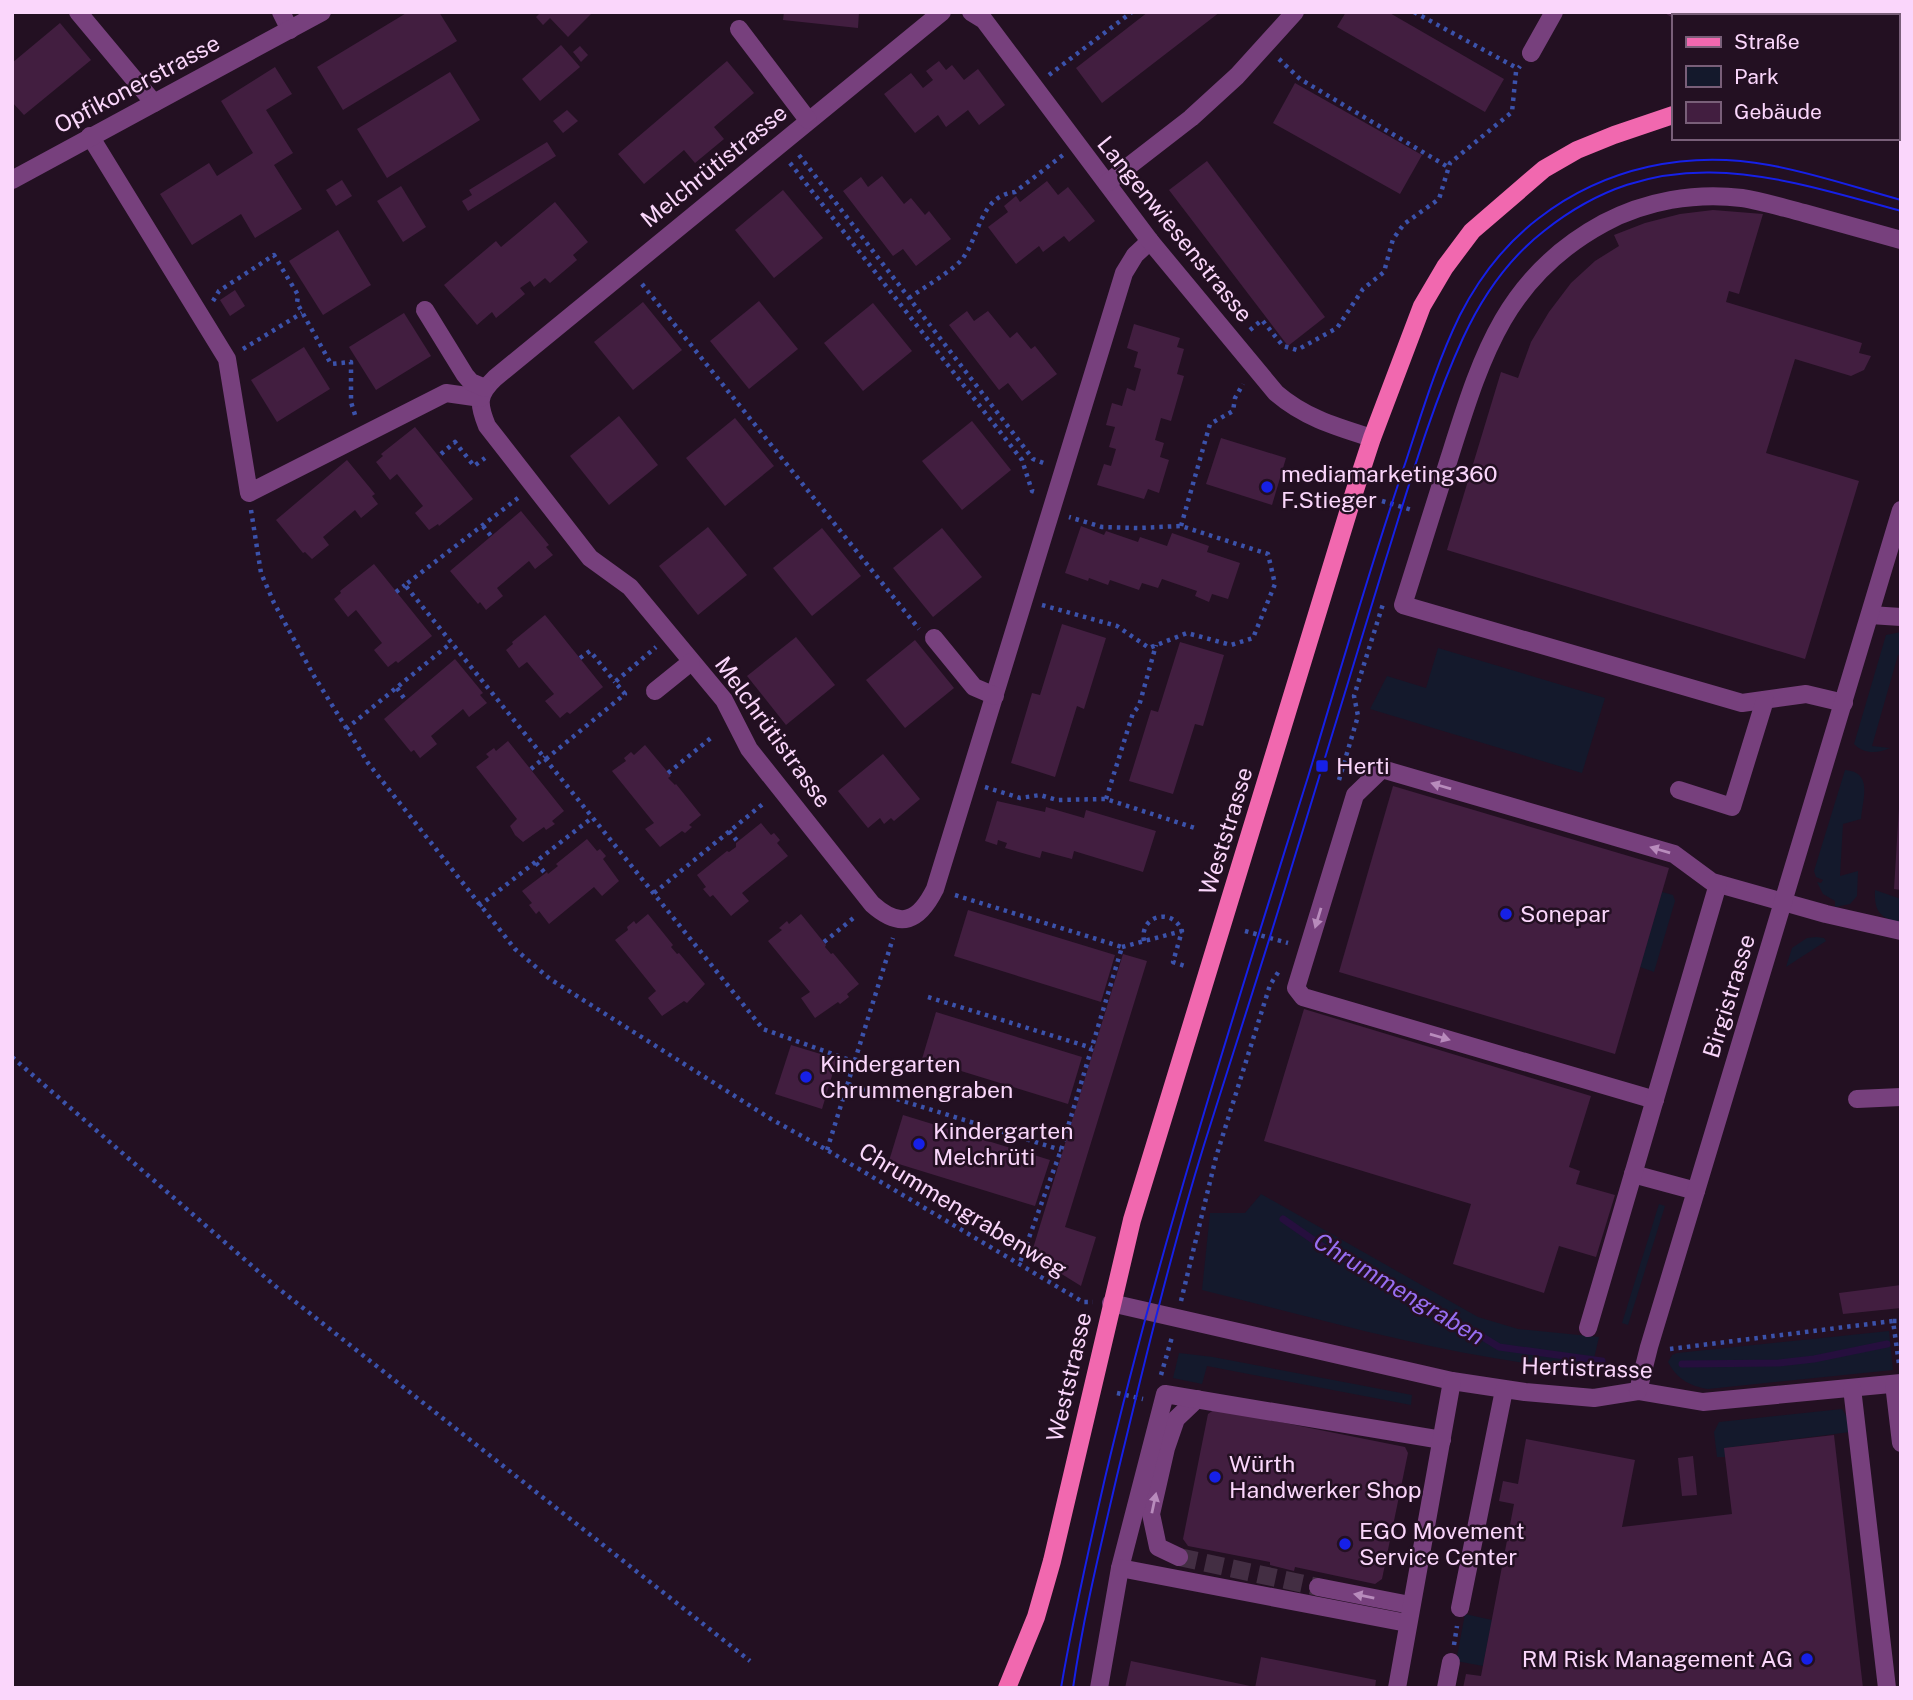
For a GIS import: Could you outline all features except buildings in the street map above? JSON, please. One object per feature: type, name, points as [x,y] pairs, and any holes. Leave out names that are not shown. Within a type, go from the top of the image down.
[{"type":"main road","name":"Weststrasse","points":[[1007,1688],[1037,1616],[1052,1561],[1111,1303],[1159,1130],[1372,438],[1422,306],[1445,267],[1472,231],[1544,169],[1577,150],[1672,116]]},
{"type":"street","points":[[78,12],[154,103]]},
{"type":"street","points":[[281,12],[290,30]]},
{"type":"street","name":"Opfikonerstrasse","points":[[12,180],[322,12]]},
{"type":"street","name":"Melchrütistrasse","points":[[899,920],[886,916],[872,904],[749,750],[724,700],[630,587],[590,558],[487,426],[480,408],[483,393],[808,120],[942,12]]},
{"type":"street","name":"Langenwiesenstrasse","points":[[971,12],[984,20],[1150,241],[1276,393],[1311,417],[1372,438]]},
{"type":"street","points":[[1107,183],[1219,93],[1266,47],[1295,12]]},
{"type":"street","points":[[1527,57],[1554,12]]},
{"type":"street","points":[[738,29],[808,120]]},
{"type":"street","points":[[90,136],[227,359],[249,493],[446,393],[483,393]]},
{"type":"street","points":[[1844,703],[1806,694],[1742,703],[1403,605],[1477,370],[1514,300],[1541,269],[1574,239],[1619,215],[1650,203],[1693,198],[1741,198],[1901,240]]},
{"type":"street","points":[[899,920],[918,915],[927,905],[935,888],[1124,273],[1135,255],[1150,241]]},
{"type":"street","points":[[425,310],[465,375],[483,393]]},
{"type":"street","name":"Birgistrasse","points":[[1638,1391],[1901,510]]},
{"type":"street","points":[[1870,615],[1901,617]]},
{"type":"street","points":[[934,638],[974,687],[995,696]]},
{"type":"street","points":[[655,691],[691,662]]},
{"type":"street","points":[[1679,790],[1732,807],[1765,700]]},
{"type":"street","points":[[1655,1101],[1303,997],[1296,988],[1355,795],[1382,769],[1674,854],[1718,884],[1901,931]]},
{"type":"street","points":[[1588,1328],[1718,884]]},
{"type":"street","points":[[1857,1099],[1901,1097]]},
{"type":"street","points":[[1633,1174],[1696,1191]]},
{"type":"street","name":"Hertistrasse","points":[[1111,1303],[1452,1381],[1504,1390],[1594,1398],[1638,1391],[1703,1402],[1852,1388],[1898,1378]]},
{"type":"street","points":[[1898,1378],[1901,1443]]},
{"type":"street","points":[[1397,1688],[1452,1381]]},
{"type":"street","points":[[1852,1388],[1888,1688]]},
{"type":"street","points":[[1460,1608],[1504,1390]]},
{"type":"street","points":[[1099,1688],[1120,1568],[1166,1394],[1442,1440]]},
{"type":"street","points":[[1179,1557],[1158,1547],[1151,1514],[1166,1448],[1176,1419],[1197,1399]]},
{"type":"street","points":[[1120,1568],[1409,1614]]},
{"type":"street","points":[[1318,1587],[1409,1614]]},
{"type":"street","points":[[1446,1688],[1451,1662]]},
{"type":"path","points":[[1044,79],[1132,12]]},
{"type":"path","points":[[1414,12],[1518,69]]},
{"type":"path","points":[[1273,54],[1300,79],[1449,167]]},
{"type":"path","points":[[1244,334],[1262,320],[1283,346],[1297,350],[1337,328],[1363,289],[1384,272],[1393,239],[1404,224],[1439,199],[1450,163],[1512,112],[1518,69],[1527,57]]},
{"type":"path","points":[[793,147],[1033,459],[1050,465]]},
{"type":"path","points":[[909,298],[962,259],[988,206],[1006,193],[1015,192],[1065,153]]},
{"type":"path","points":[[784,155],[1022,460],[1032,491],[1042,494]]},
{"type":"path","points":[[197,309],[213,300],[219,291],[274,255],[299,295],[297,303],[331,363],[351,362],[351,402],[364,435]]},
{"type":"path","points":[[637,278],[924,635],[934,638]]},
{"type":"path","points":[[227,359],[302,313]]},
{"type":"path","points":[[1181,526],[1210,424],[1233,411],[1235,398],[1244,383]]},
{"type":"path","points":[[441,454],[455,442],[474,466],[485,458]]},
{"type":"path","points":[[249,493],[261,573],[274,603],[346,729],[368,763],[515,949],[550,979],[771,1119],[827,1150]]},
{"type":"path","points":[[396,592],[518,498]]},
{"type":"path","points":[[1382,501],[1412,510],[1408,522]]},
{"type":"path","points":[[1035,602],[1117,626],[1149,648],[1187,633],[1231,645],[1253,638],[1275,584],[1268,554],[1181,526],[1102,527],[1071,517]]},
{"type":"path","points":[[483,526],[491,536]]},
{"type":"path","points":[[405,585],[763,1029],[855,1062]]},
{"type":"path","points":[[1336,793],[1358,716],[1354,696],[1384,598]]},
{"type":"path","points":[[346,729],[451,643]]},
{"type":"path","points":[[615,682],[660,644]]},
{"type":"path","points":[[1106,799],[1133,713],[1139,706],[1156,645]]},
{"type":"path","points":[[531,769],[625,694],[590,651],[580,658]]},
{"type":"path","points":[[397,688],[406,701]]},
{"type":"path","points":[[668,773],[711,738]]},
{"type":"path","points":[[989,789],[1020,798],[1040,795],[1057,800],[1106,799],[1198,828]]},
{"type":"path","points":[[654,893],[764,803]]},
{"type":"path","points":[[480,906],[593,817]]},
{"type":"path","points":[[729,831],[738,842]]},
{"type":"path","points":[[536,863],[545,873]]},
{"type":"path","points":[[946,892],[1122,947],[1182,931]]},
{"type":"path","points":[[1144,941],[1145,928],[1150,920],[1160,915],[1180,923],[1182,931],[1173,962],[1185,966]]},
{"type":"path","points":[[824,942],[855,917]]},
{"type":"path","name":"Chrummengrabenweg","points":[[899,920],[827,1150],[1083,1302],[1111,1303]]},
{"type":"path","points":[[1245,931],[1291,944],[1288,953]]},
{"type":"path","points":[[1020,1265],[1061,1150],[1122,947]]},
{"type":"path","points":[[1158,1381],[1167,1361],[1224,1131],[1270,985],[1284,962]]},
{"type":"path","points":[[928,997],[1092,1048]]},
{"type":"path","points":[[12,1056],[274,1285],[750,1661]]},
{"type":"path","points":[[848,1084],[1061,1150]]},
{"type":"path","points":[[1893,1321],[1898,1378]]},
{"type":"path","points":[[1666,1349],[1901,1321]]},
{"type":"path","points":[[1117,1393],[1150,1401]]},
{"type":"path","points":[[1451,1662],[1460,1608]]},
{"type":"green space","points":[[1901,632],[1901,655],[1898,655],[1872,746],[1890,748],[1876,752],[1866,751],[1854,744],[1886,635]]},
{"type":"green space","points":[[1438,648],[1605,698],[1582,773],[1370,709],[1387,676],[1426,688]]},
{"type":"green space","points":[[1845,770],[1860,776],[1864,787],[1861,819],[1843,824],[1840,876],[1858,871],[1857,896],[1850,904],[1835,907],[1835,901],[1823,894],[1817,882],[1821,883],[1823,880],[1816,877],[1814,871]]},
{"type":"green space","points":[[1875,890],[1901,899],[1901,923],[1880,913]]},
{"type":"green space","points":[[1662,892],[1673,895],[1675,901],[1654,972],[1640,967]]},
{"type":"green space","points":[[1816,937],[1826,941],[1786,967],[1792,948],[1807,938]]},
{"type":"green space","points":[[1261,1194],[1478,1317],[1518,1329],[1599,1337],[1591,1371],[1443,1349],[1202,1290],[1210,1213],[1245,1213]]},
{"type":"green space","points":[[1659,1204],[1665,1206],[1628,1325],[1622,1323]]},
{"type":"green space","points":[[1889,1331],[1893,1370],[1708,1389],[1684,1381],[1668,1362],[1672,1355],[1677,1353]]},
{"type":"green space","points":[[1179,1353],[1412,1395],[1411,1405],[1207,1366],[1202,1384],[1173,1378]]},
{"type":"green space","points":[[1842,1409],[1850,1432],[1725,1448],[1725,1457],[1717,1457],[1714,1432],[1719,1422]]},
{"type":"green space","points":[[1465,1614],[1492,1620],[1483,1666],[1456,1661]]},
{"type":"waterway","name":"Chrummengraben","points":[[1283,1219],[1335,1255],[1355,1263],[1391,1290],[1499,1347],[1602,1361]]},
{"type":"waterway","name":"Chrummengraben","points":[[1682,1364],[1779,1363],[1814,1359],[1887,1344]]},
{"type":"tunnel","points":[[1179,1557],[1318,1587]]},
{"type":"tram line","points":[[1061,1688],[1087,1556],[1127,1389],[1200,1126],[1393,500],[1437,369],[1467,301],[1505,250],[1539,218],[1591,186],[1648,167],[1708,160],[1739,161],[1802,172],[1901,200]]},
{"type":"tram line","points":[[1073,1688],[1116,1480],[1157,1312],[1204,1145],[1420,450],[1451,365],[1479,308],[1508,266],[1544,231],[1588,202],[1631,184],[1674,174],[1718,173],[1762,177],[1901,211]]},
{"type":"place","name":"mediamarketing360 F.Stieger","points":[[1267,487]]},
{"type":"place","name":"Herti","points":[[1322,766]]},
{"type":"place","name":"Sonepar","points":[[1506,914]]},
{"type":"place","name":"Kindergarten Chrummengraben","points":[[806,1077]]},
{"type":"place","name":"Kindergarten Melchrüti","points":[[919,1144]]},
{"type":"place","name":"Würth Handwerker Shop","points":[[1215,1477]]},
{"type":"place","name":"EGO Movement Service Center","points":[[1345,1544]]},
{"type":"place","name":"RM Risk Management AG","points":[[1807,1659]]}]
